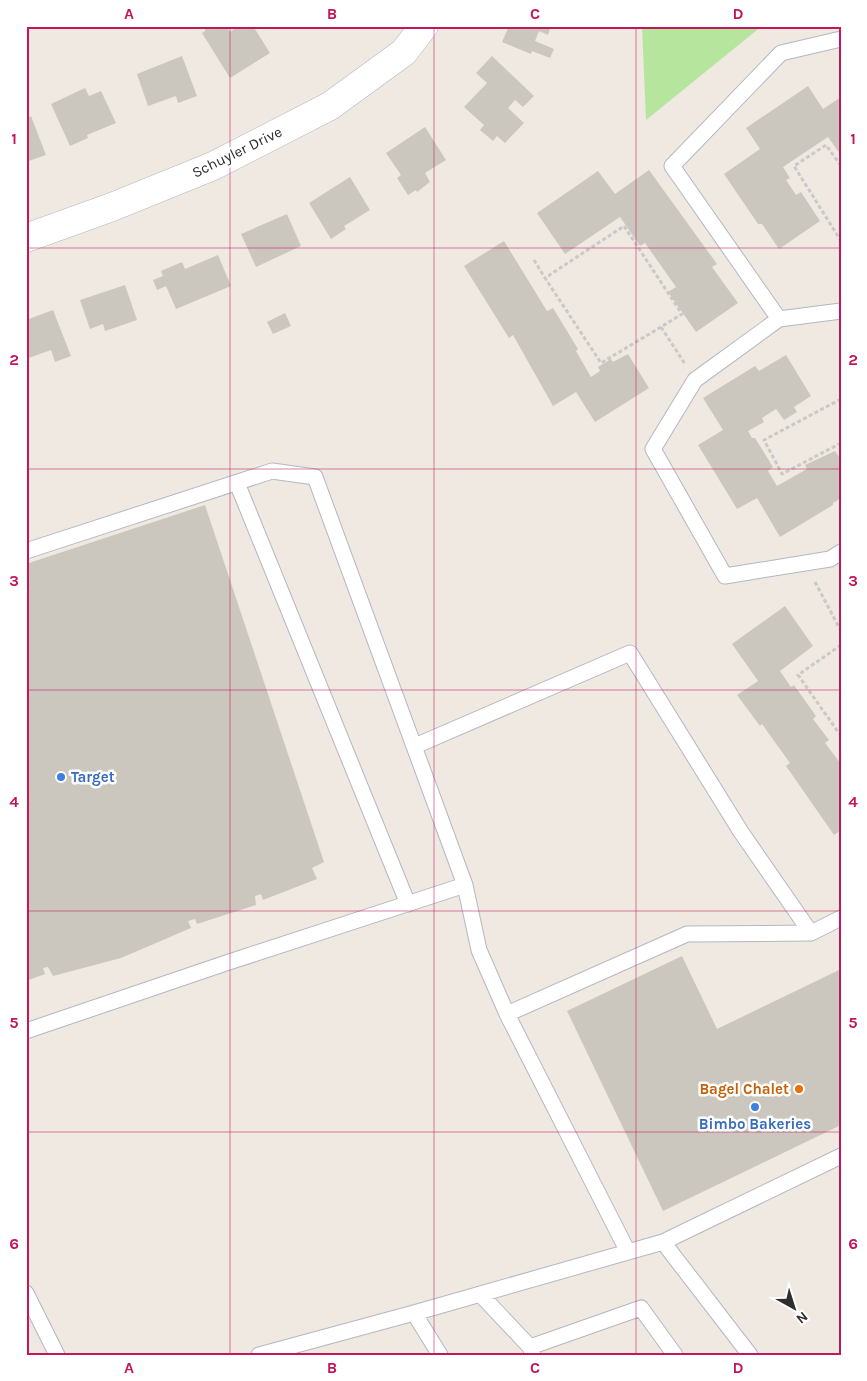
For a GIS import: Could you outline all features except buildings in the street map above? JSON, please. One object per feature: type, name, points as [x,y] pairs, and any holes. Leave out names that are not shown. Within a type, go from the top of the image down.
[{"type":"street","name":"Schuyler Drive","points":[[26,238],[112,207],[213,166],[330,106],[404,52],[424,26]]},
{"type":"lane","points":[[780,319],[672,166],[780,52],[841,39]]},
{"type":"lane","points":[[841,311],[780,319],[695,380],[653,450],[725,576],[830,560],[841,552]]},
{"type":"lane","points":[[26,550],[272,471],[315,477],[465,885],[479,950],[507,1014],[628,1252]]},
{"type":"lane","points":[[237,483],[408,904]]},
{"type":"lane","points":[[415,746],[630,652],[741,832],[811,933]]},
{"type":"lane","points":[[26,1030],[465,885]]},
{"type":"lane","points":[[507,1014],[687,934],[811,933],[841,918]]},
{"type":"lane","points":[[260,1355],[663,1242],[841,1156]]},
{"type":"lane","points":[[663,1242],[750,1355]]},
{"type":"lane","points":[[26,1293],[57,1355]]},
{"type":"lane","points":[[480,1294],[532,1351],[641,1308],[675,1355]]},
{"type":"lane","points":[[414,1313],[440,1355]]},
{"type":"path","points":[[841,166],[826,145],[794,166],[841,241]]},
{"type":"path","points":[[534,260],[545,278],[601,363],[682,314],[624,226],[545,278]]},
{"type":"path","points":[[661,327],[695,380]]},
{"type":"path","points":[[841,399],[764,440],[782,474],[841,443]]},
{"type":"path","points":[[815,582],[841,631]]},
{"type":"path","points":[[841,645],[798,675],[841,736]]},
{"type":"green space","points":[[642,26],[762,26],[646,120]]},
{"type":"place","name":"Target","points":[[61,777]]},
{"type":"place","name":"Bagel Chalet","points":[[799,1089]]},
{"type":"place","name":"Bimbo Bakeries","points":[[755,1107]]}]
